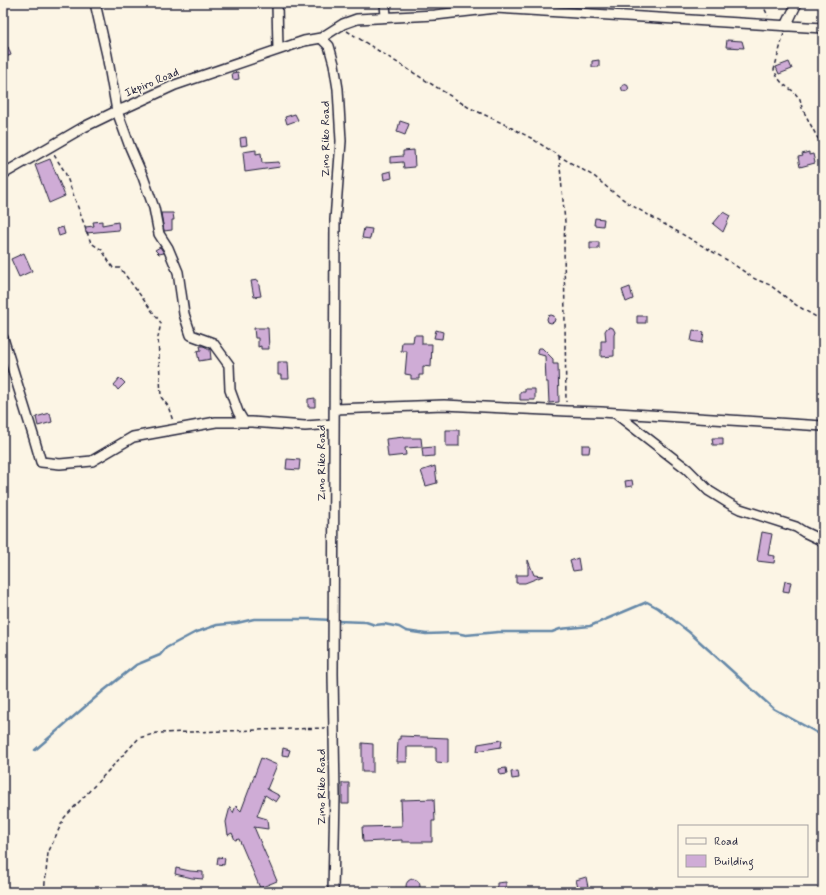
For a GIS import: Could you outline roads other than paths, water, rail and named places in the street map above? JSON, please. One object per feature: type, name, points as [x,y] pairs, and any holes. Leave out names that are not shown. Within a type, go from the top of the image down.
[{"type":"street","points":[[95,3],[117,111],[154,208],[159,234],[168,248],[178,272],[184,314],[191,336],[213,343],[229,365],[230,390],[238,412],[244,422]]},
{"type":"street","points":[[277,3],[278,50]]},
{"type":"street","points":[[385,3],[386,17]]},
{"type":"street","points":[[786,26],[797,3]]},
{"type":"street","points":[[321,38],[343,24],[357,19],[435,15],[496,8],[823,28]]},
{"type":"street","name":"Ikpiro Road","points":[[3,174],[84,127],[175,85],[304,41],[321,38]]},
{"type":"street","name":"Zino Riko Road","points":[[321,38],[329,46],[334,64],[338,89],[341,141],[335,220],[335,795],[333,892]]},
{"type":"street","points":[[3,338],[41,462],[60,464],[92,461],[133,437],[216,422],[244,422],[305,426],[334,424]]},
{"type":"street","points":[[335,409],[444,405],[615,413],[823,426]]},
{"type":"street","points":[[615,413],[687,469],[709,491],[730,504],[740,509],[796,527],[823,541]]},
{"type":"waterway","points":[[336,621],[366,622],[375,625],[384,624],[399,627],[406,631],[426,634],[456,633],[466,635],[498,632],[552,632],[560,629],[590,626],[647,602],[658,608],[689,632],[774,709],[823,736]]},
{"type":"waterway","points":[[35,750],[102,692],[136,665],[160,655],[166,648],[194,633],[217,625],[237,623],[254,619],[331,620]]}]
